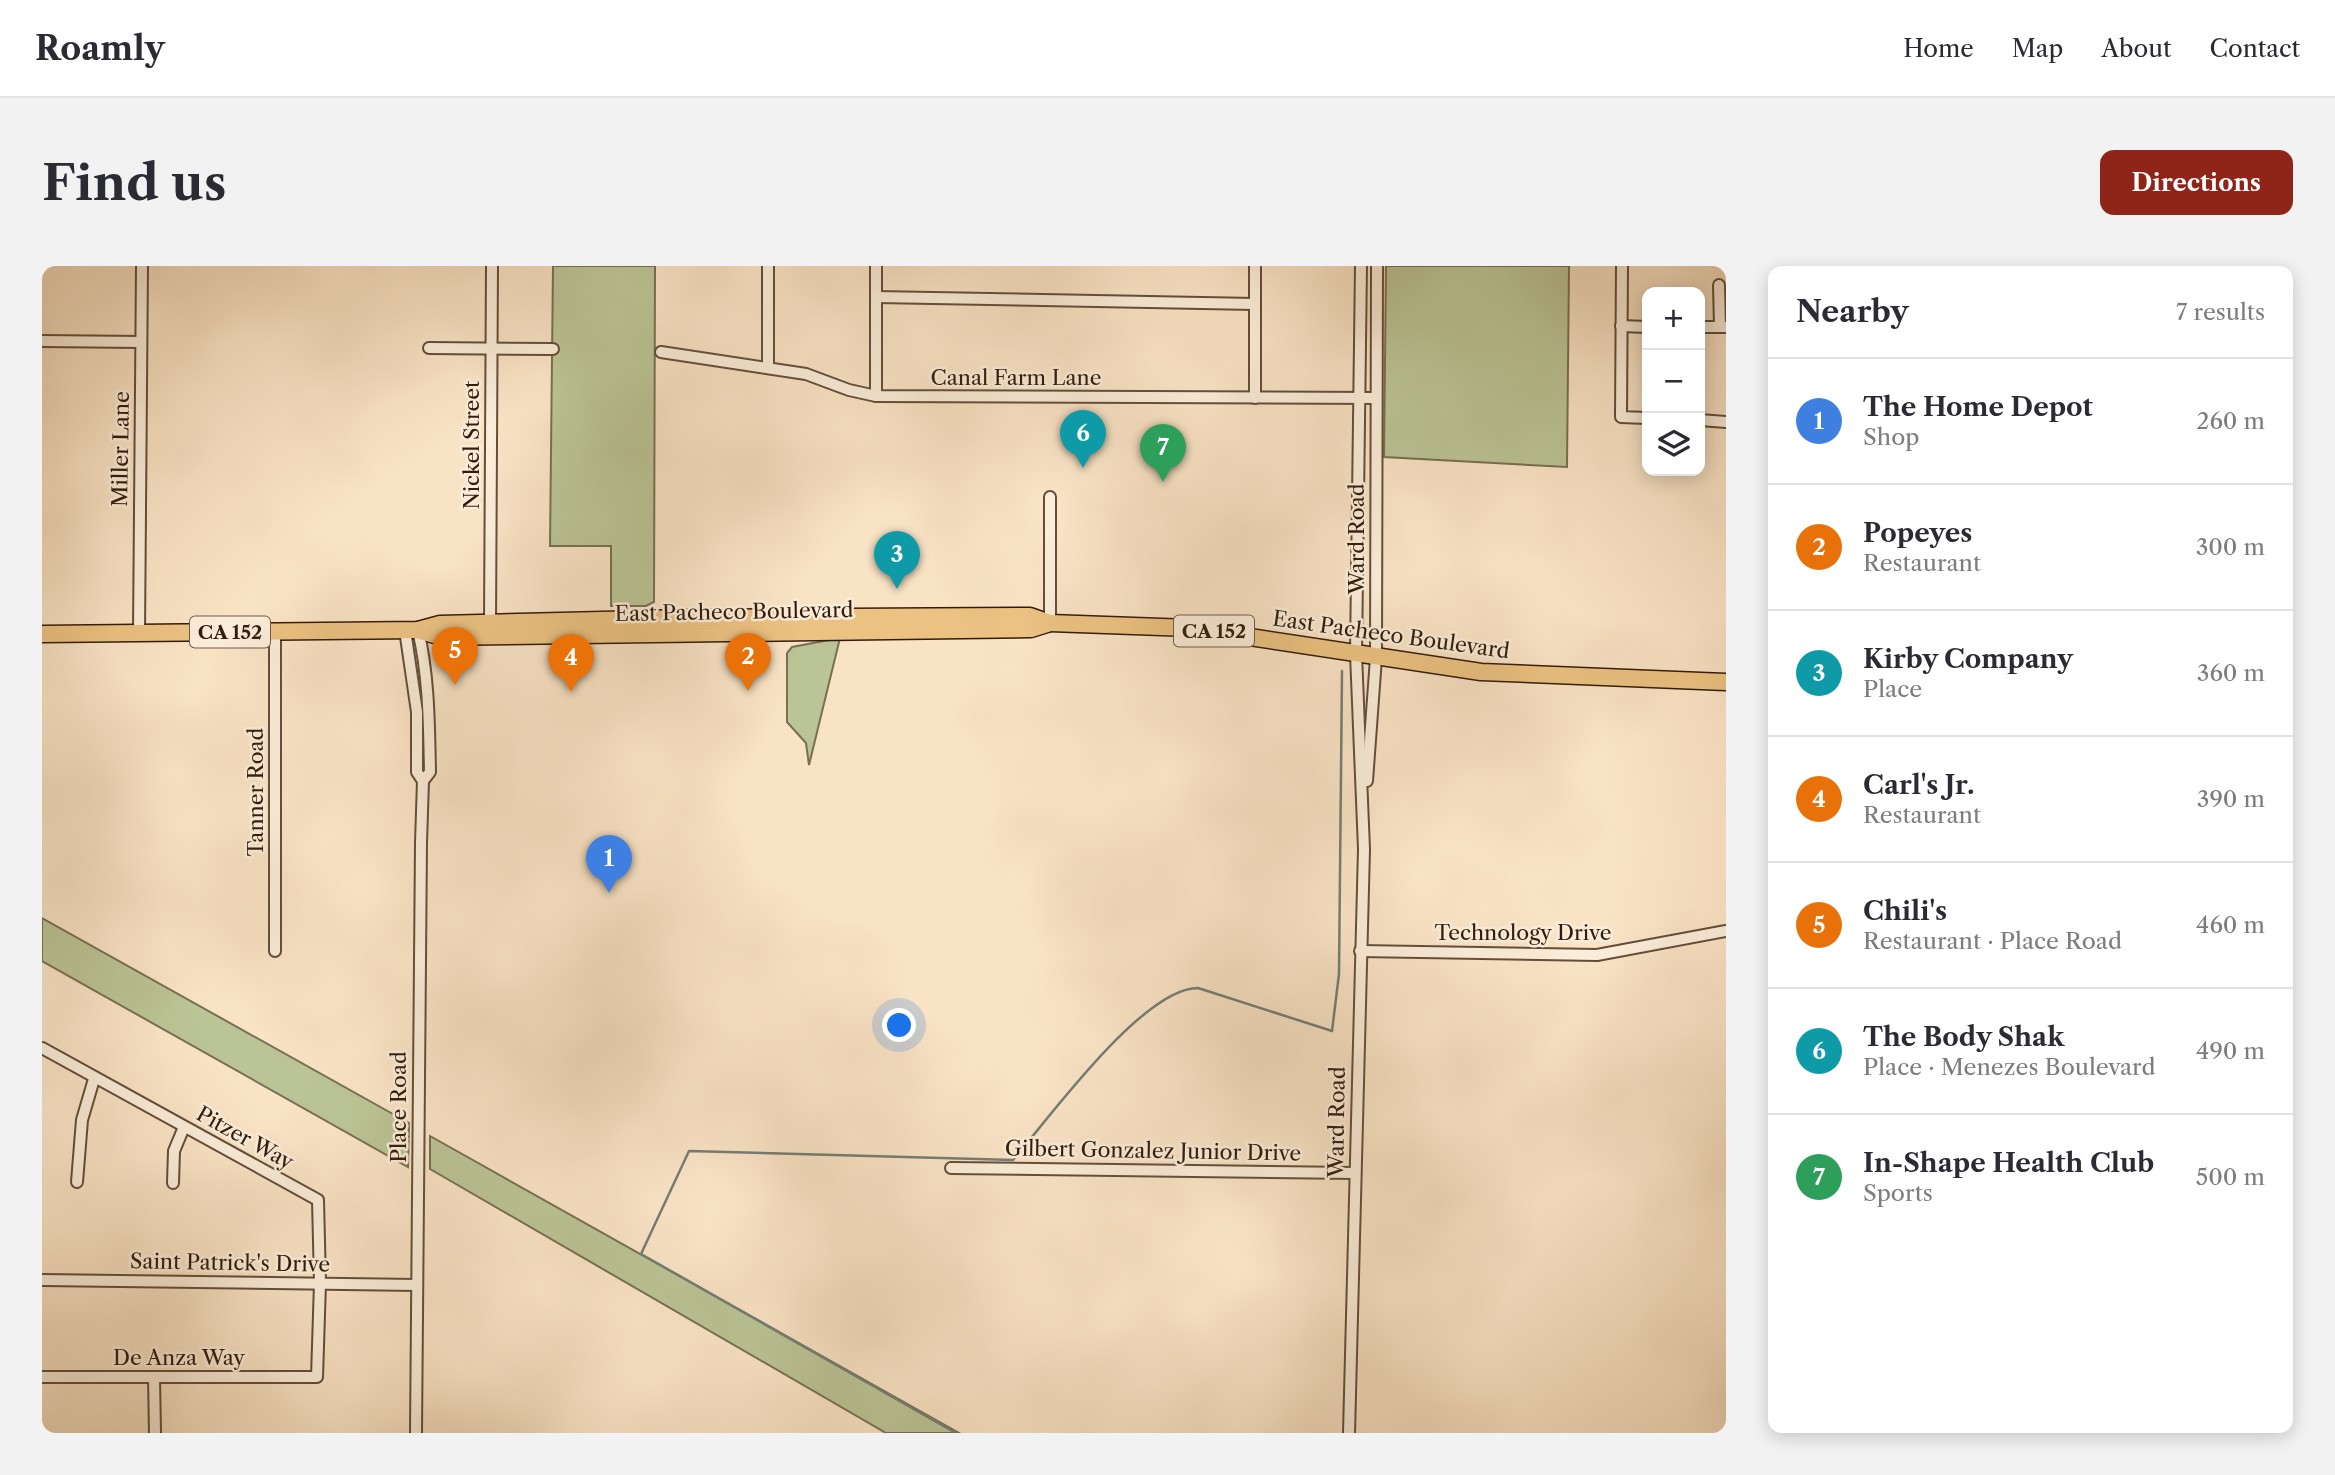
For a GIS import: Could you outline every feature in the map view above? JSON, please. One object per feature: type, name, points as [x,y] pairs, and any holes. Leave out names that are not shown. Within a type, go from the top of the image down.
[{"type":"highway","name":"East Pacheco Boulevard","points":[[42,634],[412,630],[440,624],[684,618],[1030,616],[1050,623],[1190,628],[1376,658],[1493,673],[1726,682]]},
{"type":"highway","name":"East Pacheco Boulevard","points":[[412,630],[440,637],[493,637],[1031,629],[1050,623]]},
{"type":"street","name":"Miller Lane","points":[[139,633],[142,266]]},
{"type":"street","name":"Nickel Street","points":[[490,624],[492,266]]},
{"type":"street","points":[[768,266],[768,368]]},
{"type":"street","points":[[876,266],[876,396]]},
{"type":"street","points":[[1255,266],[1255,398]]},
{"type":"street","name":"Ward Road","points":[[1361,266],[1356,654],[1357,718],[1364,812]]},
{"type":"street","name":"Ward Road","points":[[1349,1433],[1364,812],[1376,658],[1377,266]]},
{"type":"street","points":[[1622,266],[1621,417],[1642,418]]},
{"type":"street","points":[[1705,327],[1723,327],[1719,285]]},
{"type":"street","points":[[876,297],[1255,304]]},
{"type":"street","points":[[1621,327],[1642,327]]},
{"type":"street","points":[[42,341],[141,342]]},
{"type":"street","points":[[429,348],[553,349]]},
{"type":"street","name":"Canal Farm Lane","points":[[661,352],[806,374],[876,396],[1376,398]]},
{"type":"street","points":[[1705,421],[1726,422]]},
{"type":"street","points":[[1050,497],[1050,623]]},
{"type":"street","name":"Place Road","points":[[412,630],[425,657],[430,772],[424,781],[416,1433]]},
{"type":"street","name":"Tanner Road","points":[[275,632],[275,951]]},
{"type":"street","name":"Technology Drive","points":[[1360,951],[1597,955],[1726,931]]},
{"type":"street","name":"Pitzer Way","points":[[42,1048],[318,1200],[320,1327],[317,1377]]},
{"type":"street","points":[[77,1182],[82,1120],[94,1079]]},
{"type":"street","points":[[173,1183],[174,1152],[184,1127]]},
{"type":"street","name":"Gilbert Gonzalez Junior Drive","points":[[950,1168],[1355,1173]]},
{"type":"street","name":"Saint Patrick's Drive","points":[[42,1280],[417,1285]]},
{"type":"street","name":"De Anza Way","points":[[42,1377],[317,1377]]},
{"type":"street","points":[[154,1378],[155,1433]]},
{"type":"green space","points":[[553,266],[655,266],[654,602],[646,606],[611,606],[611,546],[550,546]]},
{"type":"green space","points":[[1386,266],[1569,266],[1567,467],[1384,457]]},
{"type":"green space","points":[[840,638],[809,765],[806,743],[787,722],[787,653],[792,647]]},
{"type":"green space","points":[[42,918],[409,1123],[408,1167],[42,961]]},
{"type":"green space","points":[[430,1136],[959,1433],[886,1433],[430,1169]]},
{"type":"waterway","points":[[956,1433],[641,1254],[689,1151],[1013,1160],[1073,1087],[1125,1031],[1151,1009],[1176,994],[1198,988],[1332,1031],[1339,974],[1342,671]]},
{"type":"place","name":"The Body Shak","points":[[1083,468]]},
{"type":"place","name":"In-Shape Health Club","points":[[1163,482]]},
{"type":"place","name":"Kirby Company","points":[[897,589]]},
{"type":"place","name":"Chili's","points":[[455,685]]},
{"type":"place","name":"Popeyes","points":[[748,691]]},
{"type":"place","name":"Carl's Jr.","points":[[571,692]]},
{"type":"place","name":"The Home Depot","points":[[609,893]]}]
